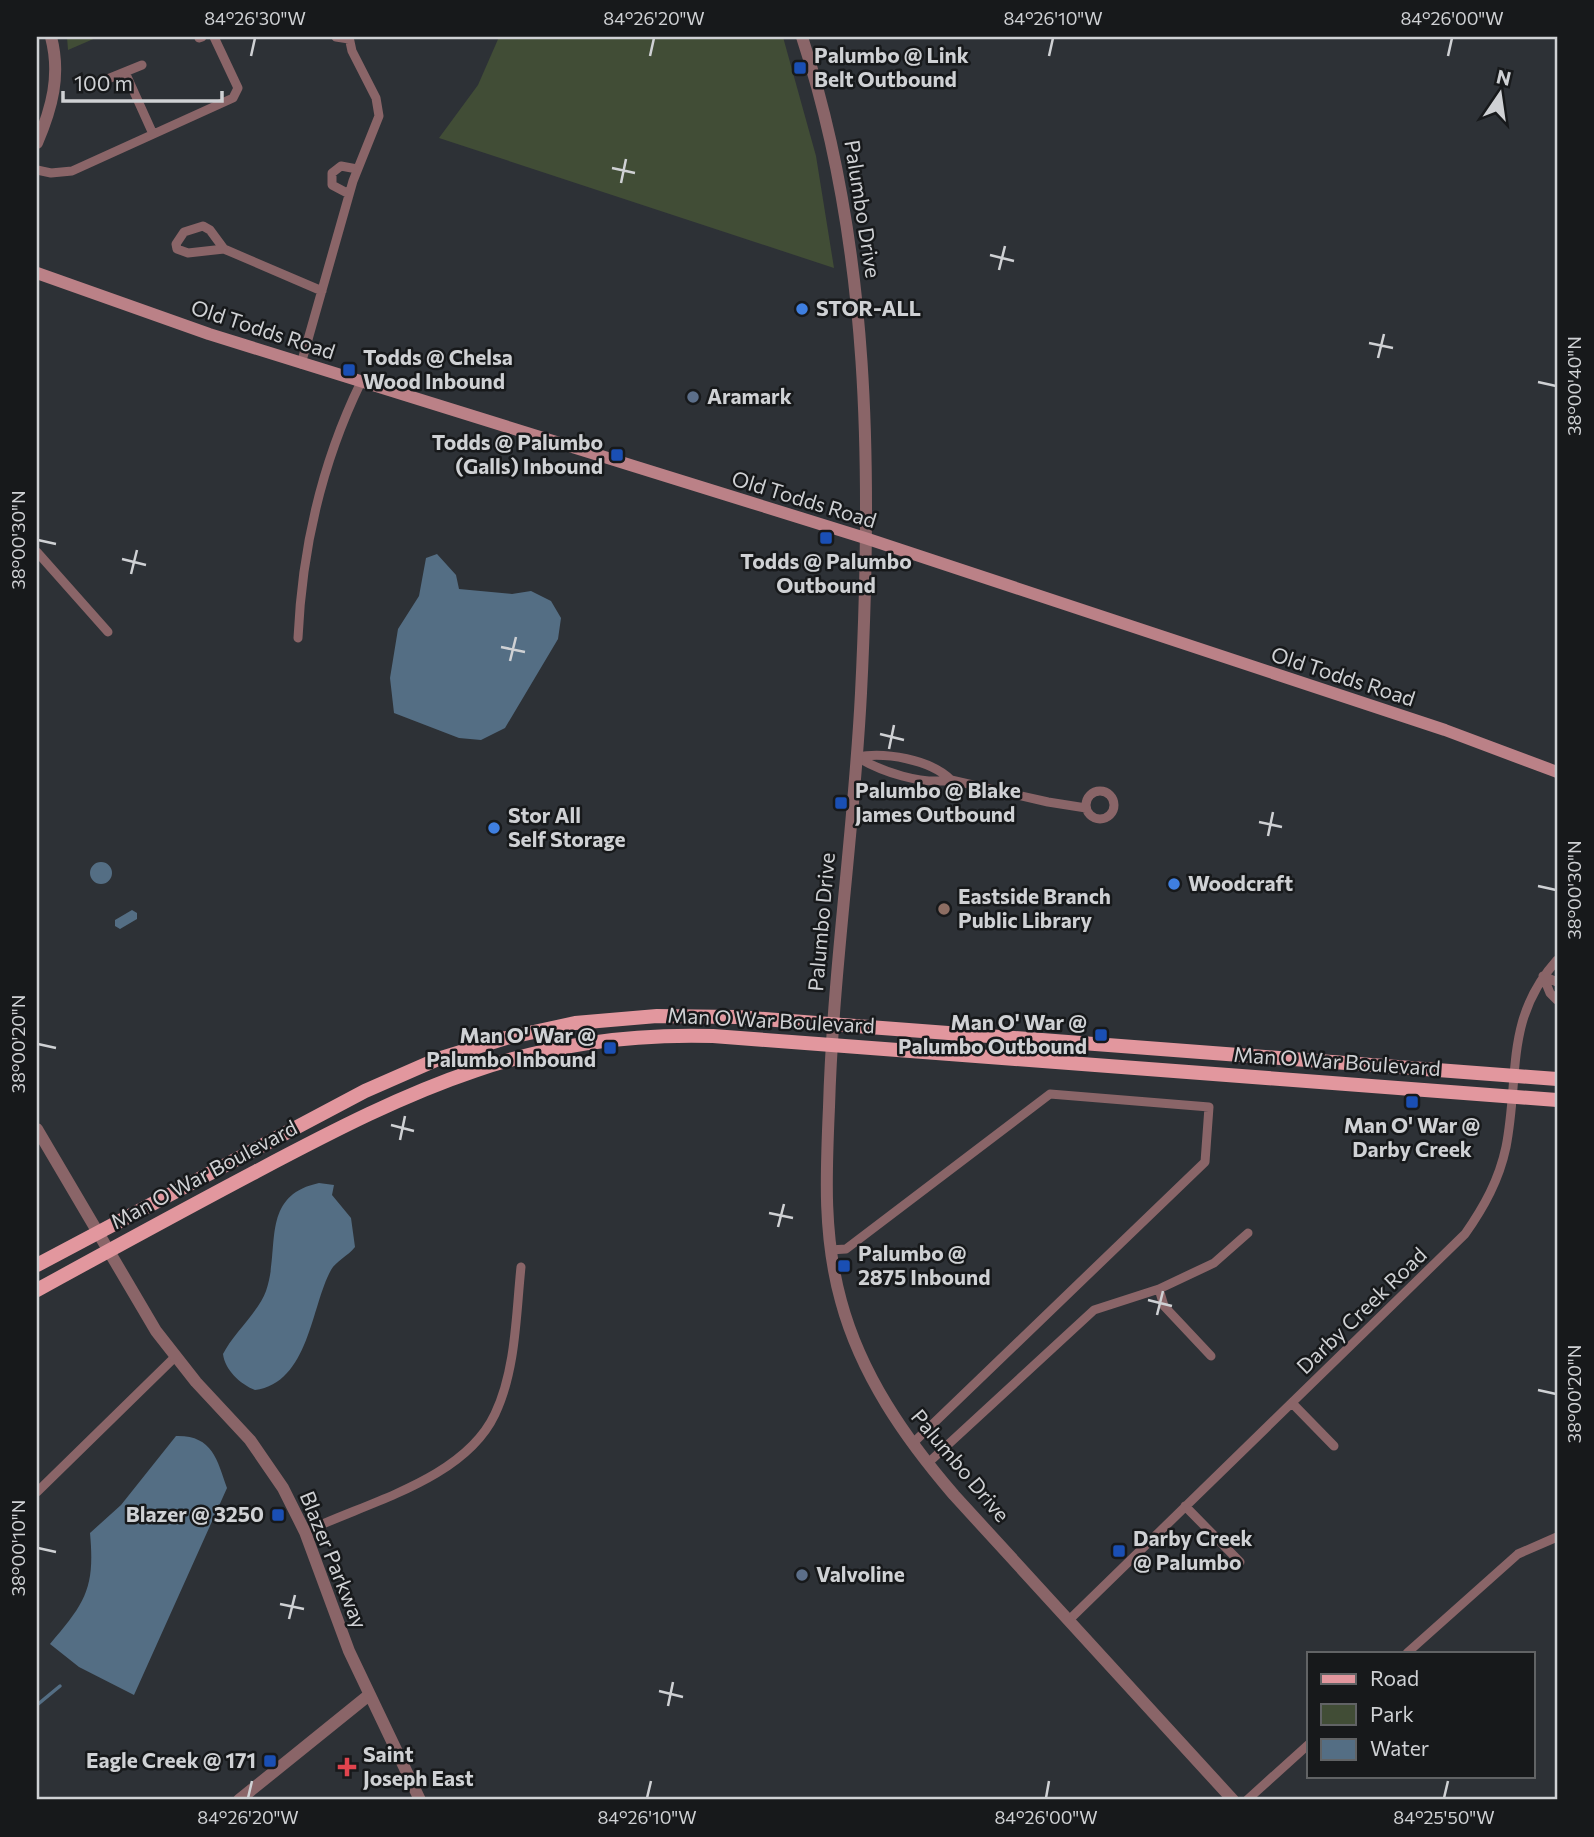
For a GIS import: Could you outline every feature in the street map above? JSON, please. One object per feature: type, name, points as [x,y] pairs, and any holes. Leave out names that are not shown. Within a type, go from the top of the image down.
[{"type":"main road","name":"Old Todds Road","points":[[37,273],[301,363],[865,538],[1445,730],[1557,772]]},
{"type":"main road","name":"Man O War Boulevard","points":[[37,1265],[365,1091],[438,1059],[506,1038],[575,1023],[644,1016],[708,1015],[1557,1079]]},
{"type":"main road","name":"Man O War Boulevard","points":[[37,1290],[369,1112],[433,1083],[499,1062],[586,1042],[633,1037],[713,1036],[1557,1100]]},
{"type":"street","points":[[37,143],[55,86],[56,61],[51,37]]},
{"type":"street","points":[[37,170],[51,173],[72,171],[226,103],[237,94],[235,80],[214,37]]},
{"type":"street","points":[[301,363],[349,194],[357,169],[376,129],[379,109],[349,38],[336,37]]},
{"type":"street","name":"Palumbo Drive","points":[[802,37],[825,114],[850,232],[860,356],[865,538],[857,757],[832,1023],[825,1214],[842,1304],[860,1355],[882,1397],[912,1444],[1233,1800]]},
{"type":"street","points":[[110,78],[142,65]]},
{"type":"street","points":[[125,72],[153,134]]},
{"type":"street","points":[[349,194],[332,185],[332,173],[341,166],[357,169]]},
{"type":"street","points":[[224,249],[211,230],[203,226],[184,232],[176,244],[177,249],[188,253],[224,249],[323,291]]},
{"type":"street","points":[[298,638],[315,509],[336,438],[362,382]]},
{"type":"street","points":[[37,552],[108,632]]},
{"type":"street","points":[[857,757],[877,753],[890,756],[940,769],[951,780]]},
{"type":"street","points":[[857,757],[875,768],[937,782],[951,780],[1086,808]]},
{"type":"street","name":"Darby Creek Road","points":[[1070,1619],[1452,1248],[1478,1216],[1490,1194],[1502,1161],[1521,1021],[1543,976],[1557,960]]},
{"type":"street","points":[[1543,976],[1557,982]]},
{"type":"street","points":[[1543,976],[1550,993],[1557,1000]]},
{"type":"street","points":[[830,1250],[845,1249],[1050,1094],[1209,1107],[1205,1162],[912,1444]]},
{"type":"street","name":"Blazer Parkway","points":[[37,1129],[145,1314],[175,1357],[261,1454],[283,1488],[305,1532],[341,1631],[369,1695],[420,1800]]},
{"type":"street","points":[[928,1463],[1094,1310],[1159,1289],[1214,1263],[1248,1233]]},
{"type":"street","points":[[305,1532],[431,1477],[459,1458],[483,1433],[495,1414],[506,1376],[521,1267]]},
{"type":"street","points":[[1159,1289],[1164,1306],[1211,1356]]},
{"type":"street","points":[[37,1492],[175,1357]]},
{"type":"street","points":[[1293,1403],[1334,1446]]},
{"type":"street","points":[[1185,1506],[1240,1562]]},
{"type":"street","points":[[1408,1652],[1518,1554],[1557,1537]]},
{"type":"street","points":[[239,1800],[369,1695]]},
{"type":"street","points":[[1247,1800],[1307,1746]]},
{"type":"green space","points":[[67,37],[98,37],[68,50]]},
{"type":"green space","points":[[499,37],[783,37],[816,156],[834,268],[439,138],[478,85]]},
{"type":"water","points":[[437,554],[456,575],[459,589],[512,594],[531,591],[551,601],[561,618],[558,639],[505,728],[481,740],[459,738],[394,713],[390,678],[398,629],[419,596],[426,558]]},
{"type":"water","points":[[101,862],[109,865],[112,873],[109,881],[101,884],[93,881],[90,873],[93,865]]},
{"type":"water","points":[[132,910],[137,913],[137,919],[120,929],[115,926],[115,920]]},
{"type":"water","points":[[319,1183],[334,1185],[332,1195],[351,1218],[355,1247],[331,1270],[298,1358],[287,1373],[273,1384],[255,1390],[234,1376],[223,1354],[263,1299],[270,1275],[280,1212],[288,1199],[300,1190]]},
{"type":"water","points":[[176,1436],[188,1437],[205,1444],[216,1459],[227,1488],[134,1695],[79,1667],[50,1644],[72,1617],[85,1593],[91,1568],[90,1533],[121,1505]]},
{"type":"waterway","points":[[37,1705],[60,1686]]},
{"type":"place","name":"Palumbo @ Link Belt Outbound","points":[[800,68]]},
{"type":"place","name":"STOR-ALL","points":[[802,309]]},
{"type":"place","name":"Todds @ Chelsa Wood Inbound","points":[[349,370]]},
{"type":"place","name":"Aramark","points":[[693,397]]},
{"type":"place","name":"Todds @ Palumbo (Galls) Inbound","points":[[617,455]]},
{"type":"place","name":"Todds @ Palumbo Outbound","points":[[826,538]]},
{"type":"place","name":"Palumbo @ Blake James Outbound","points":[[841,803]]},
{"type":"place","name":"Stor All Self Storage","points":[[494,828]]},
{"type":"place","name":"Woodcraft","points":[[1174,884]]},
{"type":"place","name":"Eastside Branch Public Library","points":[[944,909]]},
{"type":"place","name":"Man O' War @ Palumbo Outbound","points":[[1101,1035]]},
{"type":"place","name":"Man O' War @ Palumbo Inbound","points":[[610,1048]]},
{"type":"place","name":"Man O' War @ Darby Creek","points":[[1412,1102]]},
{"type":"place","name":"Palumbo @ 2875 Inbound","points":[[844,1266]]},
{"type":"place","name":"Blazer @ 3250","points":[[278,1515]]},
{"type":"place","name":"Darby Creek @ Palumbo","points":[[1119,1551]]},
{"type":"place","name":"Valvoline","points":[[802,1575]]},
{"type":"place","name":"Eagle Creek @ 171","points":[[270,1761]]},
{"type":"place","name":"Saint Joseph East","points":[[347,1767]]}]
